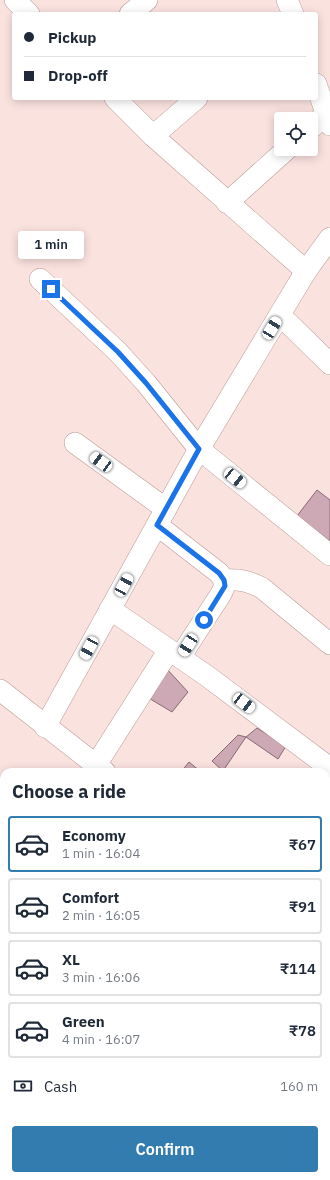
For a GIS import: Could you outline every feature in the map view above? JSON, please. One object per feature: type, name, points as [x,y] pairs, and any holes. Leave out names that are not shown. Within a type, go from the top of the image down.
[{"type":"street","points":[[15,0],[27,12]]},
{"type":"street","points":[[132,12],[147,0]]},
{"type":"street","points":[[287,0],[291,12]]},
{"type":"street","points":[[318,97],[322,122]]},
{"type":"street","points":[[117,100],[153,136],[227,203],[317,265]]},
{"type":"street","points":[[153,136],[195,100]]},
{"type":"street","points":[[227,203],[279,156]]},
{"type":"street","points":[[45,727],[199,449],[280,315],[317,265],[330,238]]},
{"type":"street","points":[[40,279],[118,352],[146,383],[199,449],[330,555]]},
{"type":"street","points":[[280,315],[330,364]]},
{"type":"street","points":[[75,443],[161,517],[219,573],[224,580],[225,586],[221,594],[175,654],[101,768]]},
{"type":"street","points":[[224,580],[250,582],[262,588],[330,644]]},
{"type":"street","points":[[110,609],[175,654],[330,768]]},
{"type":"street","points":[[0,690],[99,768]]},
{"type":"building","points":[[317,490],[330,500],[330,541],[297,516]]},
{"type":"building","points":[[166,668],[188,692],[172,712],[147,697]]},
{"type":"building","points":[[257,728],[286,746],[278,759],[246,737]]},
{"type":"building","points":[[238,735],[246,737],[225,768],[220,768],[212,761]]},
{"type":"building","points":[[189,762],[196,768],[184,768]]},
{"type":"route","points":[[51,289],[118,352],[146,383],[199,449],[157,525],[219,573],[224,580],[225,586],[221,594],[204,620]]}]
